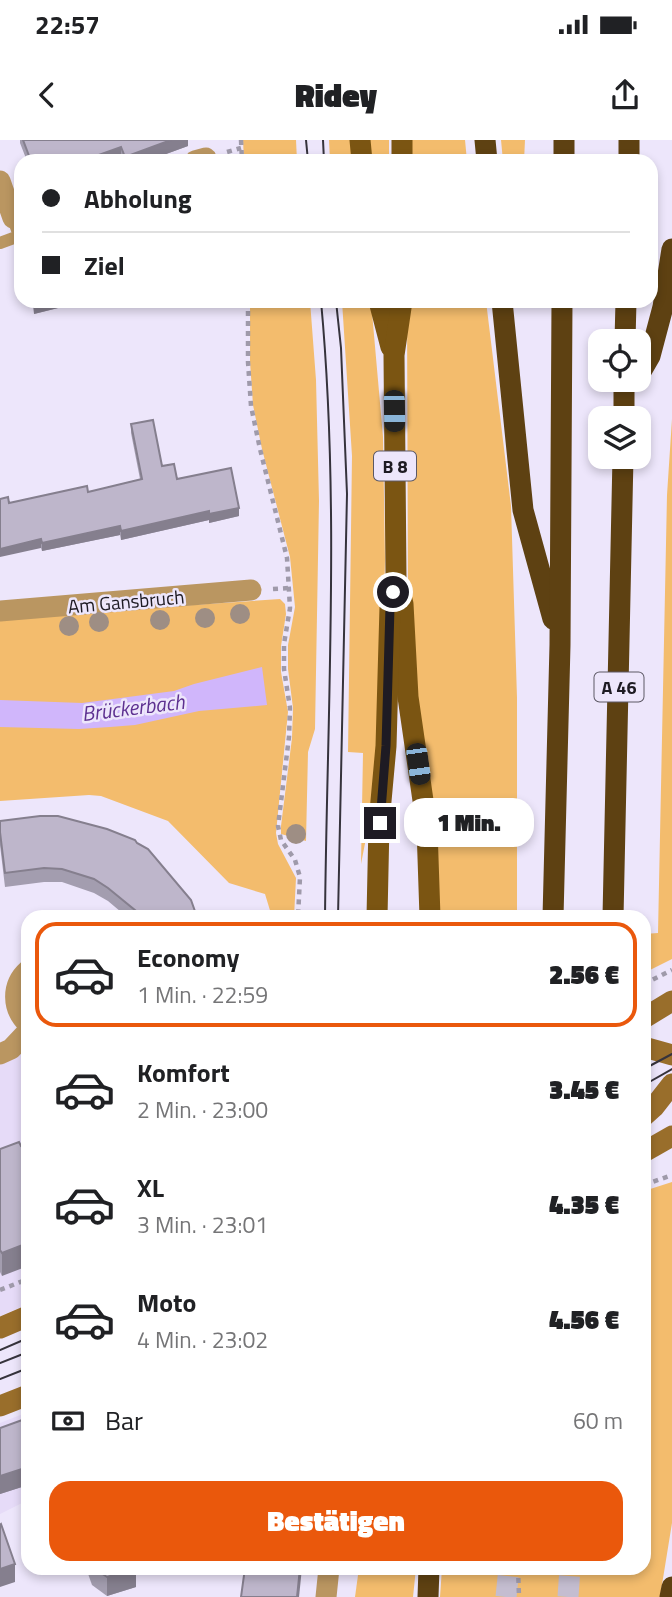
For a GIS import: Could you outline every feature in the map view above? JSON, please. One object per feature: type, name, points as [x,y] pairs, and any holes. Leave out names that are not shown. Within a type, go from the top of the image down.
[{"type":"highway","points":[[651,353],[663,307],[672,249]]},
{"type":"highway","points":[[503,308],[523,510],[560,645]]},
{"type":"highway","points":[[553,910],[560,645],[562,308]]},
{"type":"highway","points":[[625,329],[626,308]]},
{"type":"highway","name":"A 46","points":[[613,910],[623,469]]},
{"type":"highway","points":[[428,1597],[429,1575]]},
{"type":"highway","points":[[670,1597],[672,1587]]},
{"type":"main road","points":[[381,308],[394,355]]},
{"type":"main road","name":"B 8","points":[[377,910],[390,607],[396,577],[394,355],[401,308]]},
{"type":"main road","name":"B 8","points":[[396,577],[403,604],[408,696],[427,828],[430,910]]},
{"type":"main road","points":[[651,1014],[672,1000]]},
{"type":"main road","points":[[651,1049],[672,1055]]},
{"type":"main road","points":[[651,1110],[672,1084]]},
{"type":"main road","points":[[651,1148],[672,1136]]},
{"type":"main road","points":[[0,1328],[21,1319]]},
{"type":"main road","points":[[0,1406],[21,1398]]},
{"type":"street","points":[[0,181],[14,211]]},
{"type":"street","name":"Am Gansbruch","points":[[0,611],[251,590]]},
{"type":"street","points":[[21,980],[15,996],[21,1015]]},
{"type":"street","points":[[0,1054],[11,1049],[21,1038]]},
{"type":"street","points":[[326,1597],[328,1575]]},
{"type":"path","points":[[248,308],[251,406],[287,558],[290,608],[284,643],[284,669],[290,708],[278,826],[281,840],[295,860],[300,877],[298,910]]},
{"type":"path","points":[[651,980],[672,970]]},
{"type":"path","points":[[651,1182],[672,1175]]},
{"type":"path","points":[[0,1290],[21,1282]]},
{"type":"path","points":[[517,1575],[519,1597]]},
{"type":"shaded area","points":[[243,140],[296,140],[297,154],[244,154]]},
{"type":"shaded area","points":[[329,140],[353,140],[354,154],[330,154]]},
{"type":"shaded area","points":[[367,140],[389,140],[389,154],[368,154]]},
{"type":"shaded area","points":[[407,140],[465,140],[466,154],[407,154]]},
{"type":"shaded area","points":[[501,140],[525,140],[524,154],[502,154]]},
{"type":"shaded area","points":[[250,308],[311,308],[316,380],[319,501],[315,729],[308,752],[306,841],[281,834],[292,738],[293,708],[288,645],[295,607],[290,557],[253,405]]},
{"type":"shaded area","points":[[342,308],[372,308],[383,437],[385,559],[382,707],[368,828],[361,864],[363,753],[348,752],[352,456]]},
{"type":"shaded area","points":[[407,308],[487,308],[511,506],[517,698],[517,910],[439,910],[408,605]]},
{"type":"shaded area","points":[[672,419],[672,959],[651,970],[651,934],[658,933],[667,495]]},
{"type":"shaded area","points":[[280,599],[285,604],[286,614],[281,646],[281,672],[288,712],[276,833],[278,844],[296,878],[294,910],[270,910],[265,894],[229,883],[168,821],[101,796],[0,801],[0,618]]},
{"type":"shaded area","points":[[21,1046],[21,1307],[0,1316],[0,1053]]},
{"type":"shaded area","points":[[672,1182],[672,1523],[660,1597],[440,1597],[442,1575],[651,1575],[651,1189]]},
{"type":"shaded area","points":[[21,1415],[21,1504],[0,1514],[0,1423]]},
{"type":"shaded area","points":[[358,1575],[415,1575],[413,1597],[355,1597]]},
{"type":"water","name":"Brückerbach","points":[[262,667],[267,705],[199,711],[135,725],[79,729],[0,727],[0,700],[82,703],[174,691]]},
{"type":"building","points":[[23,140],[171,140],[133,154],[124,154],[121,147],[102,154],[28,154]]},
{"type":"building","points":[[153,420],[162,466],[174,464],[177,479],[231,468],[239,508],[209,514],[209,511],[121,531],[120,526],[42,543],[41,539],[0,549],[0,499],[8,497],[9,503],[87,486],[88,492],[142,479],[131,424]]},
{"type":"building","points":[[58,816],[107,829],[135,840],[148,849],[191,900],[195,910],[135,910],[94,879],[62,869],[44,868],[5,873],[0,821]]},
{"type":"building","points":[[19,1142],[21,1146],[21,1246],[2,1253],[0,1250],[0,1149]]},
{"type":"building","points":[[21,1420],[21,1469],[0,1476],[0,1428]]},
{"type":"building","points":[[0,1525],[15,1564],[0,1569]]},
{"type":"building","points":[[244,1575],[299,1575],[297,1597],[241,1597]]},
{"type":"tunnel","points":[[506,1597],[508,1575]]},
{"type":"tunnel","points":[[568,1597],[570,1575]]},
{"type":"tram line","points":[[306,140],[307,154]]},
{"type":"tram line","points":[[323,140],[324,154]]},
{"type":"tram line","points":[[322,308],[327,378],[331,532],[325,910]]},
{"type":"tram line","points":[[337,308],[347,494],[338,910]]},
{"type":"tram line","points":[[651,1065],[672,1054]]},
{"type":"tram line","points":[[651,1081],[672,1069]]},
{"type":"tram line","points":[[0,1350],[21,1341]]},
{"type":"tram line","points":[[0,1363],[21,1355]]},
{"type":"tram line","points":[[0,1379],[21,1371]]},
{"type":"route","points":[[380,823],[386,746],[390,607],[393,592]]}]
